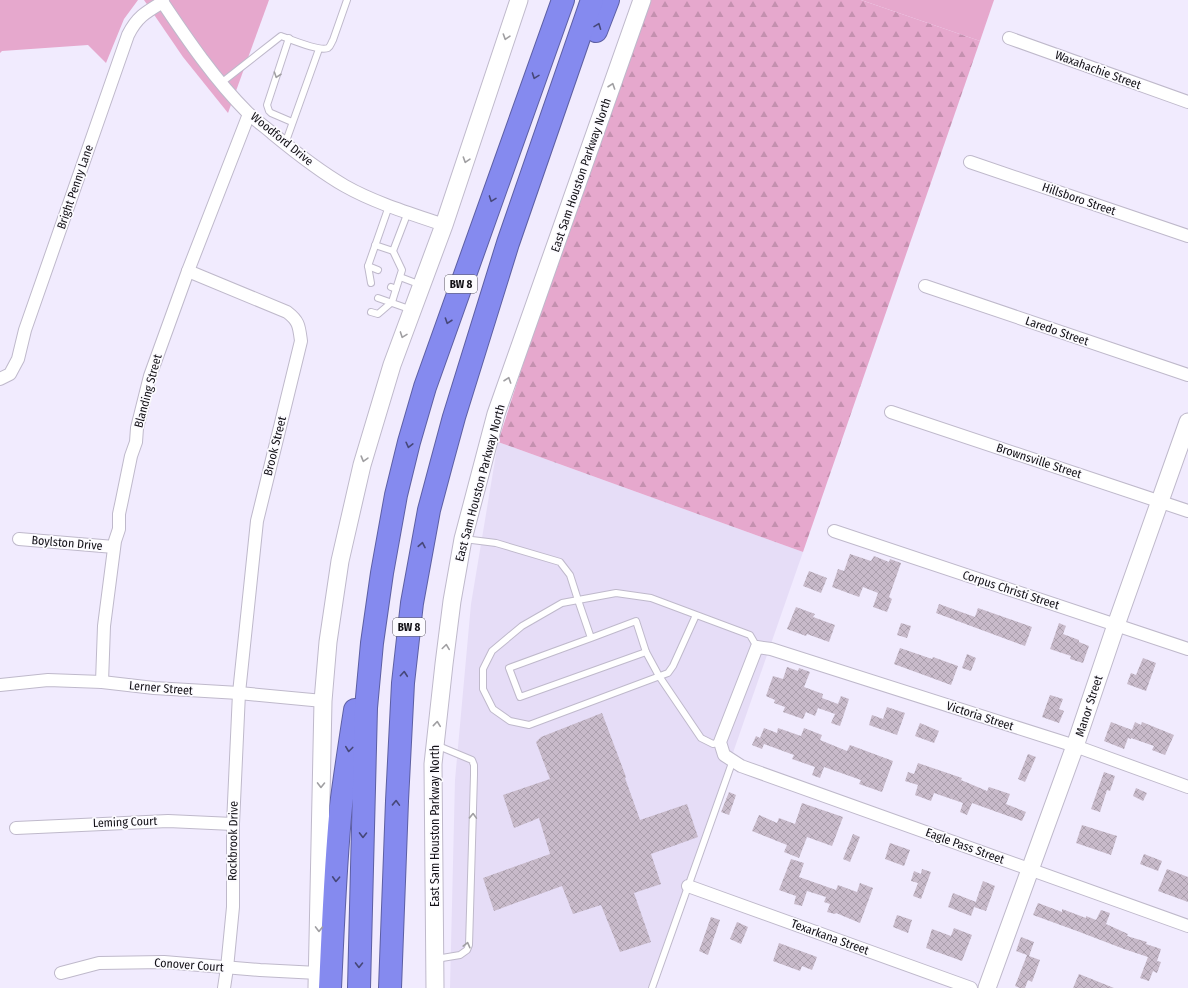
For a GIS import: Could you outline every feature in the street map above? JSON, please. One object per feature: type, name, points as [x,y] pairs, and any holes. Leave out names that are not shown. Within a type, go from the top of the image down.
[{"type":"highway","name":"BW 8","points":[[359,988],[366,708],[372,643],[382,573],[396,495],[425,387],[563,0]]},
{"type":"highway","name":"BW 8","points":[[390,988],[399,743],[403,691],[412,603],[429,510],[440,464],[508,242],[592,0]]},
{"type":"highway","points":[[454,417],[608,0]]},
{"type":"highway","points":[[322,983],[337,864],[341,807],[350,742],[364,656],[382,573]]},
{"type":"highway","points":[[395,842],[405,988]]},
{"type":"main road","points":[[322,983],[323,701],[328,642],[340,561],[362,465],[392,364],[444,225],[519,0]]},
{"type":"main road","name":"East Sam Houston Parkway North","points":[[435,988],[433,764],[452,601],[463,539],[496,414],[642,0]]},
{"type":"main road","name":"Manor Street","points":[[987,988],[1075,746],[1188,422]]},
{"type":"street","name":"Woodford Drive","points":[[162,1],[221,83],[249,114],[285,144],[313,165],[346,186],[389,206],[444,225]]},
{"type":"street","name":"Bright Penny Lane","points":[[0,379],[10,374],[18,359],[25,330],[128,35],[137,19],[146,11],[162,1]]},
{"type":"street","name":"Waxahachie Street","points":[[1009,38],[1188,102]]},
{"type":"street","name":"Blanding Street","points":[[102,682],[104,626],[114,547],[119,529],[119,514],[131,456],[136,442],[137,428],[150,376],[188,271],[249,114]]},
{"type":"street","name":"Hillsboro Street","points":[[970,162],[1188,236]]},
{"type":"street","name":"Brook Street","points":[[188,271],[287,312],[299,324],[300,330],[301,340],[257,521],[239,693]]},
{"type":"street","name":"Laredo Street","points":[[926,286],[1188,375]]},
{"type":"street","name":"Brownsville Street","points":[[891,412],[1188,511]]},
{"type":"street","name":"Corpus Christi Street","points":[[834,531],[1188,649]]},
{"type":"street","name":"Boylston Drive","points":[[20,539],[114,547]]},
{"type":"street","name":"Victoria Street","points":[[757,647],[771,649],[1075,746],[1188,787]]},
{"type":"street","points":[[737,763],[724,755],[720,742],[757,647]]},
{"type":"street","name":"Lerner Street","points":[[0,685],[48,680],[102,682],[154,688],[239,693],[323,701]]},
{"type":"street","name":"Rockbrook Drive","points":[[224,988],[233,907],[233,824],[239,693]]},
{"type":"street","name":"Eagle Pass Street","points":[[737,763],[1188,926]]},
{"type":"street","name":"Leming Court","points":[[16,828],[168,821],[233,824]]},
{"type":"street","name":"Texarkana Street","points":[[688,886],[971,988]]},
{"type":"street","name":"Conover Court","points":[[61,973],[99,964],[164,962],[227,968],[322,983]]},
{"type":"lane","points":[[221,83],[281,36],[319,49],[327,48],[330,46],[347,0]]},
{"type":"lane","points":[[289,38],[267,105],[271,113],[292,122]]},
{"type":"lane","points":[[285,144],[319,49]]},
{"type":"lane","points":[[371,283],[368,266],[389,206]]},
{"type":"lane","points":[[393,252],[408,212]]},
{"type":"lane","points":[[372,312],[378,314],[392,302],[394,288],[402,270],[393,252],[375,245]]},
{"type":"lane","points":[[368,266],[378,270]]},
{"type":"lane","points":[[400,277],[422,285]]},
{"type":"lane","points":[[378,298],[412,310]]},
{"type":"lane","points":[[463,539],[496,543],[560,562],[570,575],[591,638]]},
{"type":"lane","points":[[696,615],[673,666],[668,673],[529,725],[510,721],[493,709],[483,689],[483,669],[492,652],[522,626],[562,603],[616,593],[651,598],[750,635],[757,647]]},
{"type":"lane","points":[[646,652],[520,697],[509,668],[636,621],[646,652],[659,676],[701,738],[713,744],[720,742]]},
{"type":"lane","points":[[435,745],[472,760],[474,765],[474,776],[469,945],[467,950],[460,955],[435,959]]},
{"type":"lane","points":[[652,988],[688,886],[737,763]]},
{"type":"shaded area","points":[[498,442],[803,552],[651,988],[450,988],[455,780],[471,604]]},
{"type":"green space","points":[[0,0],[138,0],[124,19],[106,63],[88,45],[2,51],[0,53]]},
{"type":"green space","points":[[144,0],[269,0],[228,113],[183,57]]},
{"type":"green space","points":[[650,0],[861,0],[980,41],[803,552],[498,442],[577,196]]},
{"type":"green space","points":[[861,0],[994,0],[980,41]]},
{"type":"building","points":[[850,554],[871,561],[874,556],[889,562],[890,559],[901,563],[889,597],[892,599],[887,612],[873,607],[878,593],[863,587],[859,597],[832,587],[838,569],[844,571]]},
{"type":"building","points":[[809,571],[827,578],[821,593],[803,586]]},
{"type":"building","points":[[939,604],[975,617],[978,608],[1032,627],[1025,646],[936,613]]},
{"type":"building","points":[[796,607],[815,614],[813,617],[835,625],[829,642],[787,629]]},
{"type":"building","points":[[901,623],[911,626],[907,638],[897,635]]},
{"type":"building","points":[[1059,623],[1066,626],[1063,634],[1079,640],[1079,642],[1089,646],[1083,663],[1070,659],[1071,656],[1050,649]]},
{"type":"building","points":[[900,648],[958,666],[951,685],[894,664]]},
{"type":"building","points":[[967,654],[976,658],[971,671],[962,668]]},
{"type":"building","points":[[1143,658],[1156,663],[1146,691],[1127,684],[1131,673],[1136,675]]},
{"type":"building","points":[[787,667],[798,671],[799,668],[810,672],[804,687],[823,694],[822,698],[838,704],[841,696],[849,699],[840,726],[831,723],[835,714],[818,708],[815,716],[806,712],[803,719],[783,712],[785,707],[774,703],[775,700],[766,696],[773,676],[783,679]]},
{"type":"building","points":[[1050,695],[1063,699],[1059,709],[1064,711],[1059,723],[1042,717]]},
{"type":"building","points":[[887,707],[905,713],[897,735],[869,725],[872,715],[883,719]]},
{"type":"building","points":[[602,713],[640,820],[687,804],[698,837],[651,854],[661,884],[634,893],[651,942],[620,952],[601,905],[573,914],[562,886],[494,911],[483,878],[550,854],[539,818],[514,828],[503,795],[550,779],[536,742],[541,737]]},
{"type":"building","points":[[1111,722],[1132,730],[1135,722],[1141,725],[1142,722],[1174,735],[1165,755],[1152,750],[1154,746],[1131,738],[1128,738],[1124,749],[1104,741]]},
{"type":"building","points":[[920,723],[939,731],[934,743],[915,736]]},
{"type":"building","points":[[764,728],[777,733],[778,728],[801,736],[804,728],[822,735],[820,740],[847,751],[850,745],[893,761],[882,792],[859,784],[861,780],[824,767],[820,778],[812,775],[815,767],[792,759],[794,755],[764,744],[762,749],[752,745],[756,736],[760,738]]},
{"type":"building","points":[[1028,754],[1036,757],[1025,782],[1018,779]]},
{"type":"building","points":[[918,763],[962,778],[961,780],[987,791],[989,787],[1010,794],[1006,804],[1026,812],[1022,821],[972,803],[967,815],[960,812],[963,803],[934,793],[931,801],[915,795],[918,785],[905,781],[908,772],[914,774]]},
{"type":"building","points":[[1104,772],[1115,776],[1110,791],[1107,790],[1100,812],[1091,809]]},
{"type":"building","points":[[1136,788],[1147,793],[1143,801],[1133,796]]},
{"type":"building","points":[[729,792],[736,795],[729,815],[721,812]]},
{"type":"building","points":[[802,803],[843,817],[832,846],[807,837],[799,858],[784,852],[787,845],[752,831],[759,815],[777,823],[779,818],[795,824]]},
{"type":"building","points":[[1082,825],[1117,836],[1111,855],[1076,843]]},
{"type":"building","points":[[853,834],[860,837],[850,862],[843,859]]},
{"type":"building","points":[[890,843],[910,850],[904,866],[885,859]]},
{"type":"building","points":[[1144,854],[1162,861],[1158,871],[1140,864]]},
{"type":"building","points":[[791,859],[804,863],[799,877],[836,890],[838,885],[857,892],[860,883],[873,888],[860,923],[836,913],[827,912],[830,904],[824,902],[826,897],[807,891],[802,906],[794,904],[796,896],[779,890]]},
{"type":"building","points":[[922,869],[931,872],[921,899],[913,896],[918,883],[911,881],[914,871],[921,874]]},
{"type":"building","points":[[1167,869],[1188,877],[1188,902],[1158,891]]},
{"type":"building","points":[[983,881],[995,886],[986,911],[974,907]]},
{"type":"building","points":[[953,893],[976,902],[971,916],[948,907]]},
{"type":"building","points":[[1038,903],[1062,912],[1062,909],[1096,920],[1101,910],[1110,913],[1106,924],[1128,934],[1127,936],[1147,942],[1146,944],[1161,949],[1157,961],[1161,962],[1157,973],[1153,971],[1149,981],[1140,978],[1148,957],[1033,915]]},
{"type":"building","points":[[897,915],[912,920],[908,933],[893,927]]},
{"type":"building","points":[[711,917],[720,920],[708,955],[699,951]]},
{"type":"building","points":[[737,922],[748,927],[741,944],[730,939]]},
{"type":"building","points":[[954,928],[972,935],[962,961],[926,948],[932,929],[951,936]]},
{"type":"building","points":[[1021,937],[1034,942],[1029,956],[1040,960],[1032,982],[1028,980],[1025,988],[1015,986],[1027,955],[1016,951]]},
{"type":"building","points":[[779,943],[817,957],[812,970],[802,966],[800,971],[773,961]]},
{"type":"building","points":[[1079,974],[1114,988],[1073,988]]}]
